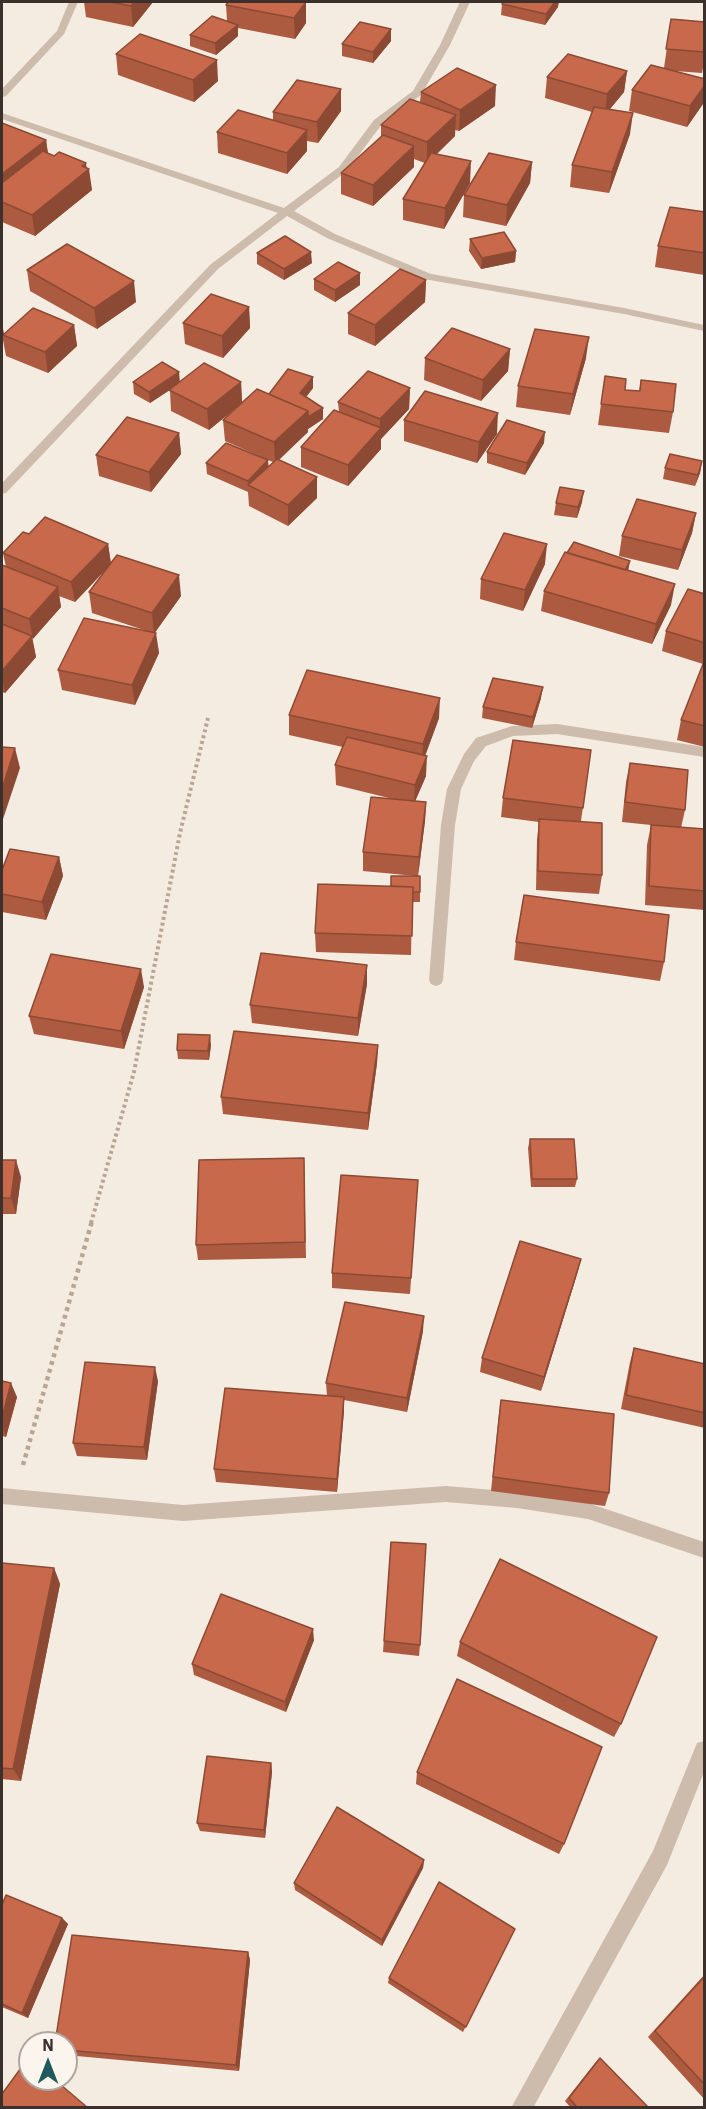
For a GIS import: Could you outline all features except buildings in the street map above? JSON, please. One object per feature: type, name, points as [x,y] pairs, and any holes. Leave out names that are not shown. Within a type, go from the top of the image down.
[{"type":"street","points":[[2,94],[61,32],[73,2]]},
{"type":"street","points":[[2,490],[214,267],[289,213],[343,170],[378,122],[417,93],[445,45],[465,2]]},
{"type":"street","points":[[2,116],[256,204],[289,213],[331,236],[428,277],[624,311],[705,328]]},
{"type":"street","points":[[436,980],[448,825],[454,789],[481,742],[512,730],[557,729],[705,752]]},
{"type":"street","points":[[8,1497],[183,1513],[446,1494],[517,1500],[588,1511],[705,1550]]},
{"type":"street","points":[[521,2108],[660,1858],[705,1750]]},
{"type":"path","points":[[8,1497],[135,1072],[180,833],[208,718]]}]
